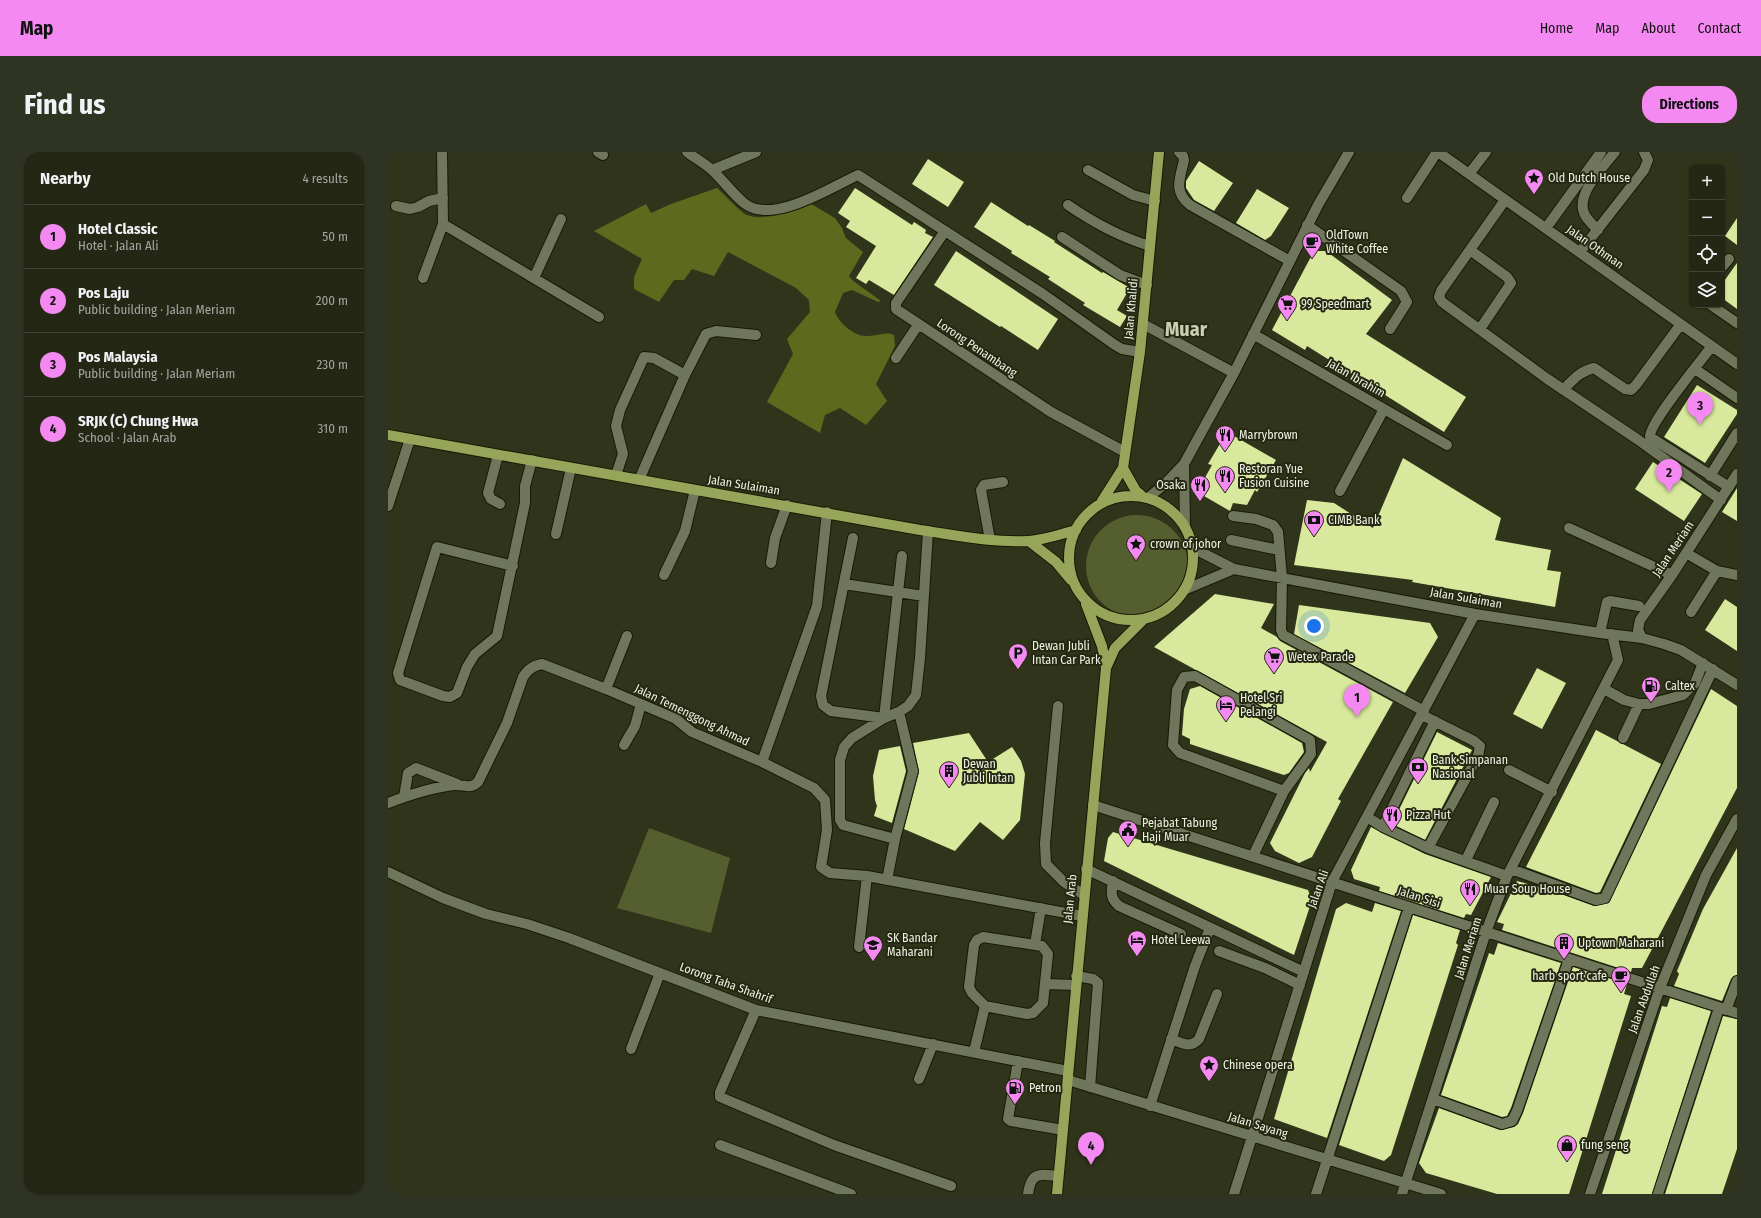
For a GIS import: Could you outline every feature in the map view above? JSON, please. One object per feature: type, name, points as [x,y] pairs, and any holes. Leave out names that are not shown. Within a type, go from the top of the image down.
[{"type":"main road","name":"Jalan Khalidi","points":[[1123,468],[1140,352],[1159,152]]},
{"type":"main road","name":"Jalan Sulaiman","points":[[388,435],[928,531],[990,540],[1029,541],[1060,535],[1076,530]]},
{"type":"main road","points":[[1086,604],[1099,613],[1113,619],[1128,621],[1144,619],[1160,613],[1174,603],[1184,590],[1190,577],[1193,562],[1193,548],[1185,526],[1176,513],[1163,503],[1136,491],[1123,468],[1102,501],[1083,518],[1076,530],[1069,560],[1072,575],[1086,604],[1102,646],[1106,668]]},
{"type":"main road","points":[[1102,501],[1122,495],[1145,496]]},
{"type":"main road","points":[[1029,541],[1056,562],[1078,589]]},
{"type":"main road","name":"Jalan Arab","points":[[1057,1194],[1086,869],[1106,668],[1115,648],[1144,619]]},
{"type":"street","points":[[423,278],[443,224],[442,152]]},
{"type":"street","points":[[687,152],[712,170],[744,202],[751,207],[762,210],[778,208],[804,201],[858,175],[1043,294],[1122,349],[1140,352]]},
{"type":"street","points":[[712,170],[756,152]]},
{"type":"street","points":[[1179,152],[1183,156],[1184,160],[1178,190],[1182,198],[1190,205],[1290,261]]},
{"type":"street","points":[[1145,496],[1166,483],[1184,464],[1234,373],[1307,226],[1349,152]]},
{"type":"street","points":[[1407,198],[1438,152]]},
{"type":"street","name":"Jalan Othman","points":[[1438,152],[1737,364]]},
{"type":"street","points":[[1468,174],[1486,152]]},
{"type":"street","points":[[1546,228],[1601,152]]},
{"type":"street","points":[[1598,230],[1584,213],[1582,199],[1587,188],[1615,152]]},
{"type":"street","points":[[1580,252],[1644,170],[1648,160],[1644,152]]},
{"type":"street","points":[[1088,170],[1132,195],[1155,201]]},
{"type":"street","points":[[396,206],[410,209],[418,207],[429,201],[443,198]]},
{"type":"street","points":[[1505,200],[1441,291],[1439,297],[1442,302],[1563,390],[1637,439],[1721,500]]},
{"type":"street","points":[[1068,205],[1097,225],[1129,239],[1150,246]]},
{"type":"street","points":[[534,278],[562,219]]},
{"type":"street","points":[[443,224],[599,317]]},
{"type":"street","points":[[1307,226],[1401,291],[1407,302],[1390,328]]},
{"type":"street","name":"Lorong Penambang","points":[[945,231],[896,303],[896,309],[1051,412],[1125,452]]},
{"type":"street","points":[[1062,237],[1116,273],[1147,285]]},
{"type":"street","points":[[1470,250],[1507,277],[1511,283],[1480,329]]},
{"type":"street","points":[[1725,264],[1729,259]]},
{"type":"street","points":[[1715,308],[1737,323]]},
{"type":"street","points":[[1143,324],[1234,373]]},
{"type":"street","points":[[1563,390],[1585,370],[1594,368],[1625,389],[1631,390],[1681,324]]},
{"type":"street","points":[[896,358],[918,325]]},
{"type":"street","points":[[639,480],[685,375],[706,334],[716,331],[756,335]]},
{"type":"street","name":"Jalan Ibrahim","points":[[1253,334],[1446,445]]},
{"type":"street","points":[[1712,346],[1664,410],[1650,432],[1650,437],[1729,488]]},
{"type":"street","points":[[616,475],[623,454],[616,426],[620,410],[644,357],[654,358],[685,375]]},
{"type":"street","points":[[1695,369],[1737,398]]},
{"type":"street","points":[[1340,491],[1384,409]]},
{"type":"street","points":[[1710,476],[1737,434]]},
{"type":"street","points":[[388,506],[410,439]]},
{"type":"street","points":[[498,455],[488,492],[491,499],[500,504]]},
{"type":"street","points":[[513,566],[437,547],[398,673],[400,680],[443,696],[450,697],[457,693],[467,667],[475,654],[497,636],[513,566],[525,503],[525,486],[535,461]]},
{"type":"street","points":[[1184,464],[1185,526]]},
{"type":"street","points":[[556,534],[571,468]]},
{"type":"street","name":"Jalan Meriam","points":[[1642,638],[1638,630],[1640,620],[1672,575],[1737,474]]},
{"type":"street","points":[[990,540],[981,490],[984,485],[1003,482]]},
{"type":"street","points":[[664,575],[685,531],[694,490]]},
{"type":"street","points":[[771,563],[775,538],[787,505]]},
{"type":"street","points":[[762,762],[817,606],[827,512]]},
{"type":"street","points":[[1233,516],[1256,519],[1273,525],[1278,532],[1282,578],[1281,630],[1283,635],[1435,721],[1474,741],[1480,746],[1478,756],[1428,848]]},
{"type":"street","points":[[1569,528],[1672,575]]},
{"type":"street","points":[[895,839],[843,825],[840,820],[840,760],[844,747],[852,738],[884,718],[899,712],[908,706],[916,694],[928,531]]},
{"type":"street","points":[[853,538],[825,668],[821,696],[823,705],[831,711],[884,718]]},
{"type":"street","points":[[1230,540],[1279,550]]},
{"type":"street","name":"Jalan Sulaiman","points":[[1193,548],[1234,569],[1476,614],[1642,638],[1680,650],[1737,685]]},
{"type":"street","points":[[1686,553],[1717,571],[1737,575]]},
{"type":"street","points":[[884,718],[902,556]]},
{"type":"street","points":[[1184,590],[1234,569]]},
{"type":"street","points":[[1691,612],[1717,571]]},
{"type":"street","points":[[844,584],[924,596]]},
{"type":"street","points":[[1600,633],[1607,602],[1610,601],[1639,606]]},
{"type":"street","name":"Jalan Ali","points":[[1234,1194],[1332,882],[1476,614]]},
{"type":"street","name":"Jalan Meriam","points":[[1402,1194],[1486,932],[1509,872],[1552,792],[1618,660],[1612,634]]},
{"type":"street","points":[[606,689],[627,636]]},
{"type":"street","points":[[1604,689],[1624,700],[1639,704],[1649,704],[1683,694],[1695,683],[1703,663]]},
{"type":"street","name":"Jalan Temenggong Ahmad","points":[[388,803],[404,797],[457,784],[469,787],[478,782],[507,723],[523,677],[526,672],[534,666],[542,664],[676,719],[692,732],[762,762],[814,788],[825,800],[827,830],[821,867],[830,873],[867,876]]},
{"type":"street","points":[[1367,816],[1383,826],[1428,848],[1596,900],[1605,898],[1713,669]]},
{"type":"street","points":[[1253,856],[1284,791],[1311,754],[1310,740],[1195,676],[1184,677],[1177,690],[1173,745],[1180,753],[1284,791]]},
{"type":"street","points":[[624,745],[635,726],[641,704]]},
{"type":"street","points":[[1623,738],[1639,704]]},
{"type":"street","points":[[1058,706],[1045,843],[1046,864],[1064,882],[1084,895]]},
{"type":"street","points":[[887,880],[895,839],[913,771],[899,712]]},
{"type":"street","points":[[1383,826],[1435,721]]},
{"type":"street","points":[[404,797],[408,773],[416,768],[457,784]]},
{"type":"street","points":[[1509,770],[1552,792]]},
{"type":"street","points":[[1466,860],[1494,802]]},
{"type":"street","name":"Jalan Sisi","points":[[1093,805],[1737,1013]]},
{"type":"street","name":"Jalan Abdullah","points":[[1590,1194],[1660,988],[1706,875],[1737,819]]},
{"type":"street","points":[[1086,869],[1304,972]]},
{"type":"street","name":"Lorong Taha Shahrif","points":[[388,872],[443,898],[486,914],[527,924],[569,938],[756,1010],[1018,1061],[1068,1076]]},
{"type":"street","points":[[859,947],[867,876],[1082,916]]},
{"type":"street","points":[[1113,881],[1110,894],[1119,906],[1181,934]]},
{"type":"street","points":[[1316,1194],[1409,907]]},
{"type":"street","points":[[1035,944],[1041,908]]},
{"type":"street","points":[[1150,1106],[1195,966],[1210,928]]},
{"type":"street","points":[[983,937],[1035,944],[1042,946],[1048,954],[1043,1003],[1033,1013],[1027,1014],[985,1006],[972,993],[969,987],[974,945],[977,940],[983,937]]},
{"type":"street","points":[[1219,951],[1265,968],[1300,985]]},
{"type":"street","points":[[1433,1099],[1502,1124],[1512,1121],[1517,1111],[1569,959]]},
{"type":"street","points":[[631,1049],[660,973]]},
{"type":"street","points":[[1045,984],[1093,979],[1098,983],[1090,1088]]},
{"type":"street","points":[[1658,1194],[1723,1009],[1737,981]]},
{"type":"street","points":[[1171,1039],[1188,1045],[1195,1044],[1199,1039],[1217,994]]},
{"type":"street","points":[[974,1052],[985,1006]]},
{"type":"street","points":[[756,1010],[720,1092],[720,1097],[757,1114],[834,1145],[951,1186]]},
{"type":"street","points":[[919,1079],[933,1044]]},
{"type":"street","points":[[1018,1061],[1008,1119],[1011,1121],[1063,1130]]},
{"type":"street","name":"Jalan Sayang","points":[[1068,1076],[1090,1088],[1441,1194]]},
{"type":"street","points":[[720,1145],[851,1194]]},
{"type":"street","points":[[1028,1194],[1030,1183],[1036,1176],[1058,1176]]},
{"type":"green space","points":[[717,188],[736,207],[747,215],[755,217],[771,216],[811,204],[835,218],[842,228],[846,238],[863,252],[849,276],[852,280],[881,301],[878,302],[852,290],[843,293],[835,312],[843,324],[857,334],[866,336],[883,334],[894,335],[895,346],[876,384],[887,401],[866,425],[840,408],[825,415],[820,433],[767,402],[793,354],[787,339],[810,312],[809,300],[796,288],[728,252],[714,276],[692,269],[684,280],[674,280],[659,302],[634,289],[634,277],[642,259],[594,231],[646,204],[651,213],[671,204]]},
{"type":"green space","points":[[1137,515],[1157,519],[1173,530],[1184,546],[1188,566],[1184,586],[1173,602],[1157,613],[1137,617],[1117,613],[1101,602],[1090,586],[1086,566],[1090,546],[1101,530],[1117,519]]},
{"type":"green space","points":[[649,828],[730,858],[711,933],[617,908]]},
{"type":"building","points":[[928,159],[964,182],[948,207],[912,184]]},
{"type":"building","points":[[1199,161],[1233,183],[1214,211],[1194,200],[1186,188],[1186,181]]},
{"type":"building","points":[[855,188],[912,225],[914,222],[926,230],[925,233],[933,237],[894,295],[869,280],[866,284],[856,278],[876,246],[846,227],[850,221],[838,213]]},
{"type":"building","points":[[1257,189],[1289,208],[1271,236],[1265,240],[1236,223]]},
{"type":"building","points":[[991,202],[1028,226],[1029,225],[1055,241],[1054,242],[1102,273],[1103,272],[1130,288],[1117,310],[1127,316],[1120,327],[1083,305],[1085,303],[1048,279],[1050,277],[1011,253],[1012,251],[974,227]]},
{"type":"building","points":[[1737,218],[1737,245],[1725,236]]},
{"type":"building","points":[[956,251],[1058,319],[1038,350],[934,285]]},
{"type":"building","points":[[1314,251],[1326,251],[1392,300],[1366,334],[1466,397],[1444,432],[1307,346],[1305,350],[1272,330]]},
{"type":"building","points":[[1737,263],[1737,309],[1725,300],[1725,280]]},
{"type":"building","points":[[1697,385],[1737,410],[1737,414],[1705,463],[1664,437]]},
{"type":"building","points":[[1227,432],[1276,460],[1257,492],[1255,490],[1247,505],[1233,503],[1230,511],[1197,492],[1212,465],[1208,464]]},
{"type":"building","points":[[1403,458],[1501,518],[1495,540],[1551,550],[1547,570],[1561,572],[1555,607],[1412,582],[1413,580],[1294,565],[1307,500],[1334,503],[1373,528]]},
{"type":"building","points":[[1653,462],[1702,494],[1684,521],[1635,489]]},
{"type":"building","points":[[1737,488],[1737,521],[1722,512]]},
{"type":"building","name":"Wetex Parade","points":[[1215,594],[1274,604],[1261,628],[1277,637],[1280,641],[1393,702],[1338,799],[1341,801],[1312,857],[1299,863],[1275,851],[1270,843],[1305,773],[1309,768],[1310,772],[1327,742],[1154,647]]},
{"type":"building","points":[[1725,599],[1737,607],[1737,651],[1705,630]]},
{"type":"building","points":[[1299,605],[1430,623],[1438,637],[1405,693],[1294,634]]},
{"type":"building","points":[[1537,668],[1566,683],[1542,729],[1513,714]]},
{"type":"building","name":"Hotel Sri Pelangi","points":[[1200,686],[1302,743],[1304,752],[1289,773],[1284,775],[1190,744],[1190,739],[1182,735],[1184,709],[1190,689]]},
{"type":"building","points":[[1711,689],[1737,706],[1737,788],[1642,968],[1632,968],[1631,972],[1502,930],[1504,924],[1497,922],[1517,881],[1550,890],[1594,906],[1609,903]]},
{"type":"building","points":[[1596,730],[1661,764],[1600,892],[1596,893],[1526,867]]},
{"type":"building","points":[[1437,732],[1472,750],[1425,840],[1392,824]]},
{"type":"building","name":"Dewan Jubli Intan","points":[[969,733],[988,762],[1012,747],[1021,761],[1025,774],[1020,820],[1003,840],[980,822],[955,851],[904,829],[919,772],[913,743]]},
{"type":"building","points":[[900,746],[906,771],[892,823],[874,816],[877,806],[873,776],[879,750]]},
{"type":"building","points":[[1371,827],[1425,854],[1491,877],[1471,915],[1466,914],[1464,918],[1379,891],[1380,887],[1354,879],[1351,870]]},
{"type":"building","points":[[1113,832],[1308,890],[1312,900],[1294,955],[1104,861],[1108,838]]},
{"type":"building","points":[[1737,848],[1737,975],[1731,979],[1722,1001],[1674,986],[1679,974],[1677,971],[1703,909]]},
{"type":"building","points":[[1346,903],[1372,912],[1375,903],[1401,911],[1327,1138],[1274,1119],[1336,909]]},
{"type":"building","points":[[1413,915],[1460,930],[1456,943],[1458,945],[1391,1155],[1384,1161],[1339,1145]]},
{"type":"building","points":[[1498,943],[1561,963],[1511,1108],[1507,1116],[1502,1117],[1441,1095],[1489,953],[1494,955]]},
{"type":"building","points":[[1573,967],[1627,984],[1624,994],[1631,996],[1569,1194],[1497,1194],[1426,1173],[1419,1163],[1439,1108],[1500,1130],[1514,1127],[1518,1124]]},
{"type":"building","points":[[1670,998],[1711,1011],[1652,1194],[1602,1194],[1662,1006],[1667,1007]]},
{"type":"building","points":[[1723,1016],[1737,1019],[1737,1149],[1722,1194],[1665,1194]]},
{"type":"place","name":"Old Dutch House","points":[[1534,195]]},
{"type":"place","name":"OldTown White Coffee","points":[[1312,259]]},
{"type":"place","name":"99 Speedmart","points":[[1287,321]]},
{"type":"place","name":"Pos Malaysia","points":[[1700,425]]},
{"type":"place","name":"Marrybrown","points":[[1225,452]]},
{"type":"place","name":"Pos Laju","points":[[1669,492]]},
{"type":"place","name":"Restoran Yue Fusion Cuisine","points":[[1225,493]]},
{"type":"place","name":"Osaka","points":[[1200,502]]},
{"type":"place","name":"CIMB Bank","points":[[1314,537]]},
{"type":"place","name":"crown of johor","points":[[1136,561]]},
{"type":"place","name":"Dewan Jubli Intan Car Park","points":[[1018,670]]},
{"type":"place","name":"Wetex Parade","points":[[1274,674]]},
{"type":"place","name":"Caltex","points":[[1651,703]]},
{"type":"place","name":"Hotel Classic","points":[[1357,717]]},
{"type":"place","name":"Hotel Sri Pelangi","points":[[1226,722]]},
{"type":"place","name":"Bank Simpanan Nasional","points":[[1418,784]]},
{"type":"place","name":"Dewan Jubli Intan","points":[[949,788]]},
{"type":"place","name":"Pizza Hut","points":[[1392,832]]},
{"type":"place","name":"Pejabat Tabung Haji Muar","points":[[1128,847]]},
{"type":"place","name":"Muar Soup House","points":[[1470,906]]},
{"type":"place","name":"Hotel Leewa","points":[[1137,957]]},
{"type":"place","name":"Uptown Maharani","points":[[1564,960]]},
{"type":"place","name":"SK Bandar Maharani","points":[[873,962]]},
{"type":"place","name":"harb sport cafe","points":[[1621,993]]},
{"type":"place","name":"Chinese opera","points":[[1209,1082]]},
{"type":"place","name":"Petron","points":[[1015,1105]]},
{"type":"place","name":"fung seng","points":[[1567,1162]]},
{"type":"place","name":"SRJK (C) Chung Hwa","points":[[1091,1165]]},
{"type":"district","name":"Muar","points":[[1186,329]]}]
